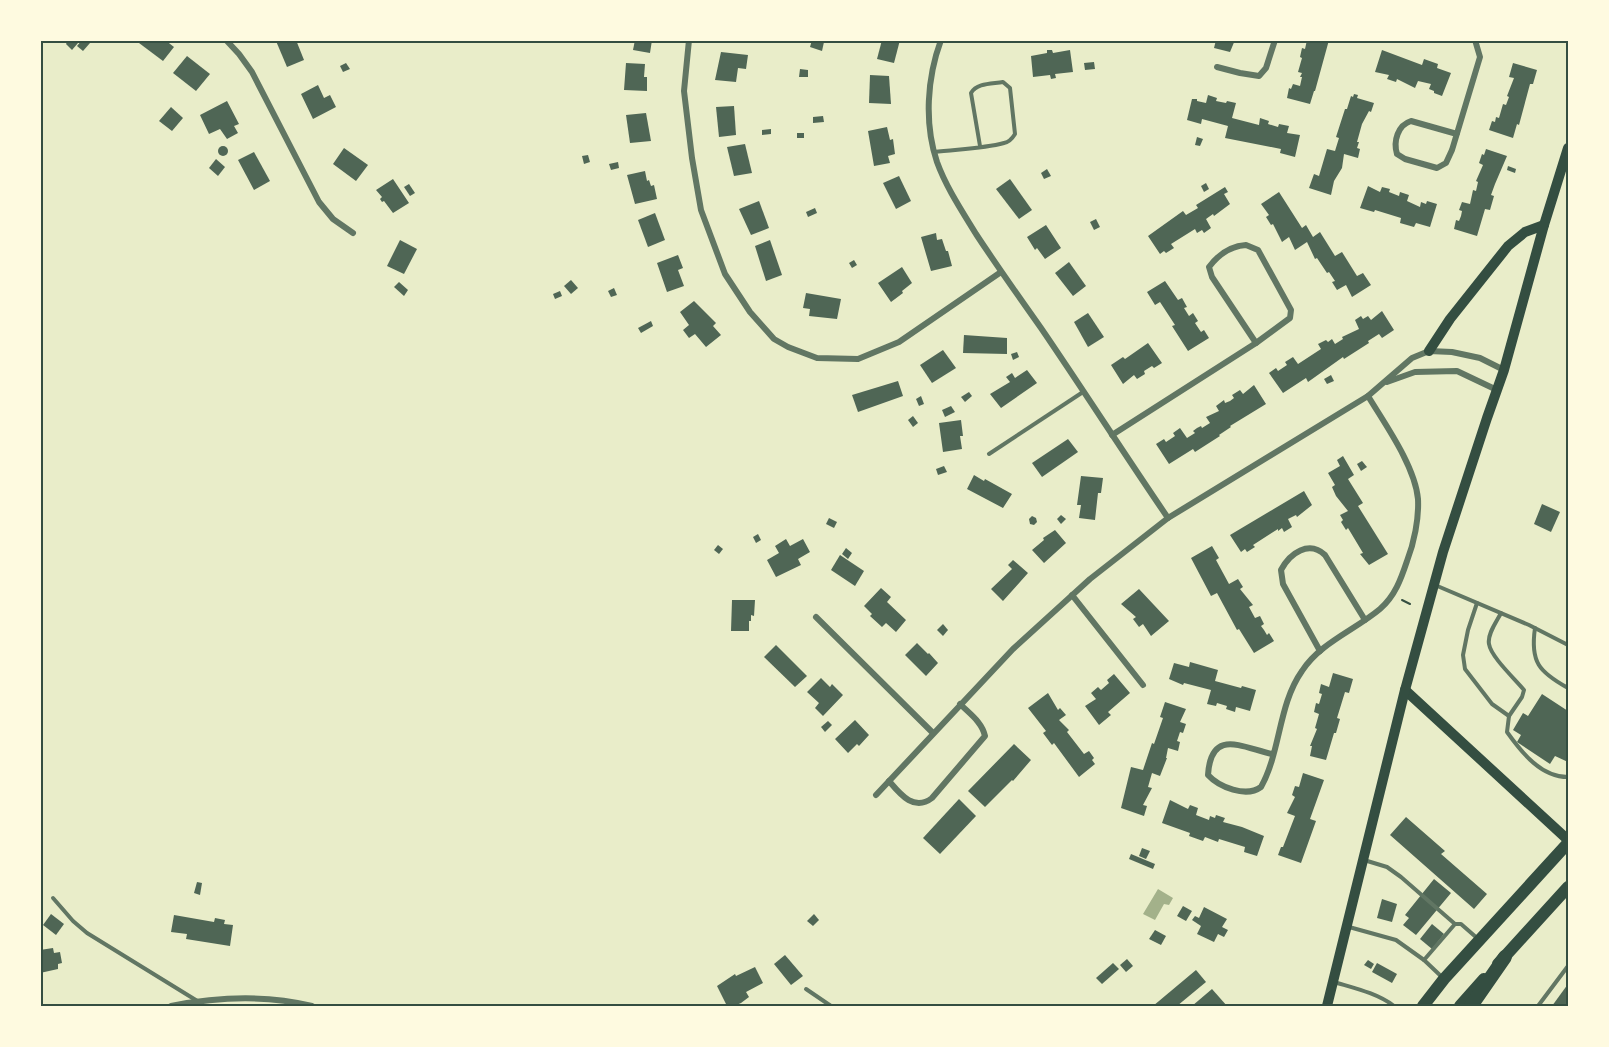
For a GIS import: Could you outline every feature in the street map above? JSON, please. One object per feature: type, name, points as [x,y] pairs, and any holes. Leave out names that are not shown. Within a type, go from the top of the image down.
[{"type":"highway","points":[[1471,1006],[1505,957]]},
{"type":"main road","points":[[1327,1006],[1405,690],[1434,585],[1504,370],[1544,225],[1569,148]]},
{"type":"main road","points":[[1429,351],[1450,319],[1508,246],[1526,232],[1544,225]]},
{"type":"main road","points":[[1405,690],[1569,842],[1444,979],[1423,1006]]},
{"type":"main road","points":[[1460,1006],[1569,887]]},
{"type":"street","points":[[226,40],[240,54],[252,72],[319,202],[333,219],[353,233]]},
{"type":"street","points":[[689,40],[684,91],[701,210],[725,274],[750,312],[774,339],[817,358],[858,359],[899,342],[1001,272]]},
{"type":"street","points":[[941,40],[932,69],[929,114],[934,152],[952,194],[1001,272],[1168,518]]},
{"type":"street","points":[[1217,67],[1259,76],[1266,68],[1275,40]]},
{"type":"street","points":[[1457,134],[1411,121],[1404,123],[1395,147],[1397,154],[1405,159],[1437,168],[1444,165],[1450,158],[1480,57],[1475,40]]},
{"type":"street","points":[[1112,435],[1256,343],[1290,318],[1291,310],[1258,250],[1246,244],[1237,246],[1215,259],[1209,267],[1212,277],[1256,343]]},
{"type":"street","points":[[876,795],[1014,649],[1072,595],[1168,518],[1368,396],[1407,362],[1429,351],[1452,352],[1473,357],[1504,370]]},
{"type":"street","points":[[1384,384],[1415,372],[1457,371],[1497,390]]},
{"type":"street","points":[[1272,754],[1229,743],[1220,745],[1214,750],[1208,775],[1216,783],[1245,792],[1253,792],[1262,785],[1272,754],[1289,694],[1302,669],[1320,651],[1365,620],[1389,600],[1398,585],[1411,550],[1418,498],[1413,479],[1368,396]]},
{"type":"street","points":[[1320,651],[1283,584],[1281,570],[1289,557],[1309,548],[1319,550],[1325,555],[1365,620]]},
{"type":"street","points":[[1072,595],[1143,685]]},
{"type":"street","points":[[816,617],[933,733]]},
{"type":"street","points":[[889,781],[913,803],[926,802],[932,798],[985,736],[978,721],[960,704]]},
{"type":"street","points":[[171,1006],[256,999],[288,1001],[312,1006]]},
{"type":"lane","points":[[934,152],[1005,143],[1015,134],[1010,88],[1003,82],[980,85],[971,93],[980,146]]},
{"type":"lane","points":[[989,454],[1083,392]]},
{"type":"lane","points":[[1434,585],[1569,645]]},
{"type":"lane","points":[[1477,603],[1463,655],[1465,669],[1492,704],[1509,716]]},
{"type":"lane","points":[[1501,613],[1490,635],[1489,644],[1495,656],[1524,690],[1509,716],[1507,732],[1519,748],[1542,770],[1557,777],[1569,777]]},
{"type":"lane","points":[[1535,628],[1532,646],[1536,660],[1551,678],[1569,688]]},
{"type":"lane","points":[[1364,860],[1387,867],[1455,924],[1461,924],[1479,941]]},
{"type":"lane","points":[[53,898],[87,933],[199,1002]]},
{"type":"lane","points":[[1424,960],[1455,924]]},
{"type":"lane","points":[[1348,927],[1396,940],[1424,960],[1444,979]]},
{"type":"lane","points":[[1538,1006],[1569,966]]},
{"type":"lane","points":[[1334,982],[1362,990],[1394,1006]]},
{"type":"lane","points":[[806,989],[831,1006]]},
{"type":"shaded area","points":[[1158,889],[1173,898],[1169,905],[1164,904],[1155,920],[1143,914]]},
{"type":"building","points":[[68,40],[75,40],[78,43],[72,50],[66,44]]},
{"type":"building","points":[[82,40],[90,43],[83,51],[77,46]]},
{"type":"building","points":[[141,40],[165,40],[174,47],[163,61],[139,43]]},
{"type":"building","points":[[296,40],[304,60],[287,67],[276,41]]},
{"type":"building","points":[[635,40],[652,40],[650,53],[633,50]]},
{"type":"building","points":[[812,40],[824,42],[822,51],[810,47]]},
{"type":"building","points":[[882,40],[900,40],[894,63],[877,59]]},
{"type":"building","points":[[1216,40],[1235,40],[1230,52],[1214,48]]},
{"type":"building","points":[[1307,40],[1329,40],[1310,104],[1287,98],[1289,88],[1291,89],[1293,84],[1300,86],[1302,73],[1298,72],[1302,58],[1300,57]]},
{"type":"building","points":[[1047,50],[1052,50],[1053,53],[1070,50],[1073,72],[1055,74],[1056,78],[1051,79],[1050,75],[1033,77],[1031,56],[1047,53]]},
{"type":"building","points":[[1382,50],[1422,65],[1424,59],[1438,64],[1437,68],[1451,73],[1442,96],[1429,89],[1431,84],[1418,81],[1415,88],[1397,79],[1396,82],[1387,79],[1389,75],[1375,72]]},
{"type":"building","points":[[721,52],[748,55],[746,69],[738,68],[736,82],[715,80]]},
{"type":"building","points":[[187,56],[210,74],[196,91],[173,73]]},
{"type":"building","points":[[1094,62],[1095,69],[1085,70],[1084,63]]},
{"type":"building","points":[[346,63],[350,69],[343,72],[340,66]]},
{"type":"building","points":[[626,63],[645,64],[644,77],[647,77],[647,91],[624,90]]},
{"type":"building","points":[[1513,63],[1537,70],[1533,84],[1530,84],[1519,125],[1517,124],[1513,138],[1489,130],[1492,121],[1495,122],[1496,117],[1499,118],[1503,104],[1506,105],[1509,97],[1507,96],[1514,78],[1509,77]]},
{"type":"building","points":[[800,69],[808,70],[808,77],[799,77]]},
{"type":"building","points":[[870,75],[889,76],[891,104],[869,103]]},
{"type":"building","points":[[318,85],[324,98],[330,95],[336,107],[313,119],[301,94]]},
{"type":"building","points":[[1354,94],[1358,95],[1357,98],[1374,103],[1371,112],[1369,111],[1362,124],[1357,142],[1359,142],[1357,148],[1360,149],[1358,158],[1344,154],[1342,168],[1334,181],[1331,195],[1309,188],[1314,174],[1319,176],[1327,149],[1335,151],[1339,138],[1336,137],[1345,109]]},
{"type":"building","points":[[1208,95],[1217,98],[1216,101],[1236,103],[1232,118],[1259,125],[1260,118],[1278,127],[1279,124],[1289,126],[1287,133],[1300,135],[1295,157],[1280,153],[1281,149],[1225,138],[1228,126],[1202,119],[1201,124],[1187,120],[1192,99],[1206,103]]},
{"type":"building","points":[[227,101],[239,124],[234,126],[238,133],[227,139],[220,129],[209,134],[200,115]]},
{"type":"building","points":[[734,106],[736,135],[719,137],[716,107]]},
{"type":"building","points":[[171,107],[183,118],[172,131],[159,121]]},
{"type":"building","points":[[646,113],[651,141],[630,143],[626,115]]},
{"type":"building","points":[[823,116],[824,122],[813,123],[813,117]]},
{"type":"building","points":[[887,127],[890,140],[893,139],[895,154],[888,156],[890,163],[874,166],[868,131]]},
{"type":"building","points":[[771,129],[771,134],[762,135],[762,130]]},
{"type":"building","points":[[797,133],[804,133],[804,138],[797,138]]},
{"type":"building","points":[[1197,137],[1203,139],[1200,146],[1195,145]]},
{"type":"building","points":[[745,144],[752,173],[734,176],[727,147]]},
{"type":"building","points":[[223,146],[227,147],[227,155],[223,156],[219,155],[218,151],[219,147]]},
{"type":"building","points":[[344,148],[368,165],[356,181],[333,164]]},
{"type":"building","points":[[1486,149],[1507,156],[1491,195],[1494,196],[1490,210],[1485,209],[1477,236],[1454,229],[1456,220],[1459,221],[1461,216],[1462,211],[1459,210],[1462,202],[1470,204],[1473,190],[1476,191],[1478,182],[1476,181],[1483,165],[1479,163]]},
{"type":"building","points":[[254,152],[270,181],[254,190],[238,160]]},
{"type":"building","points":[[588,155],[590,162],[584,164],[582,156]]},
{"type":"building","points":[[216,159],[225,167],[218,176],[209,168]]},
{"type":"building","points":[[618,162],[619,168],[611,170],[609,164]]},
{"type":"building","points":[[1508,166],[1516,169],[1515,173],[1507,170]]},
{"type":"building","points":[[1047,169],[1051,176],[1044,179],[1041,173]]},
{"type":"building","points":[[645,171],[647,181],[649,180],[651,186],[654,185],[657,199],[635,204],[627,175]]},
{"type":"building","points":[[899,176],[911,201],[896,209],[883,183]]},
{"type":"building","points":[[393,179],[409,203],[393,213],[384,201],[382,202],[380,199],[382,197],[376,190]]},
{"type":"building","points":[[1010,179],[1032,210],[1019,219],[996,189]]},
{"type":"building","points":[[1206,183],[1209,189],[1204,192],[1201,186]]},
{"type":"building","points":[[409,184],[415,193],[410,196],[404,187]]},
{"type":"building","points":[[1368,186],[1380,192],[1382,187],[1390,189],[1389,192],[1399,196],[1400,192],[1409,195],[1407,201],[1420,207],[1421,202],[1437,204],[1430,227],[1416,223],[1414,227],[1400,223],[1401,218],[1360,208]]},
{"type":"building","points":[[1225,187],[1228,192],[1224,194],[1230,204],[1206,219],[1211,228],[1204,233],[1202,230],[1197,233],[1195,229],[1171,244],[1174,248],[1160,254],[1148,236],[1183,211],[1186,215],[1198,208],[1196,205]]},
{"type":"building","points":[[1279,192],[1302,228],[1306,225],[1313,237],[1320,232],[1335,256],[1342,252],[1357,276],[1363,273],[1371,285],[1352,297],[1346,285],[1337,290],[1332,282],[1335,281],[1317,258],[1315,259],[1307,242],[1295,250],[1289,237],[1282,242],[1273,224],[1271,225],[1266,217],[1269,215],[1261,204]]},
{"type":"building","points":[[759,201],[769,228],[751,235],[739,209]]},
{"type":"building","points":[[815,208],[817,213],[808,217],[806,212]]},
{"type":"building","points":[[655,213],[665,240],[648,247],[638,220]]},
{"type":"building","points":[[1096,219],[1100,227],[1094,230],[1090,222]]},
{"type":"building","points":[[1046,225],[1061,248],[1045,259],[1037,248],[1035,250],[1027,237]]},
{"type":"building","points":[[936,233],[937,240],[942,239],[948,251],[952,266],[931,271],[921,237]]},
{"type":"building","points":[[400,240],[417,249],[404,274],[387,266]]},
{"type":"building","points":[[770,240],[782,275],[766,281],[755,246]]},
{"type":"building","points":[[678,255],[683,268],[678,270],[684,286],[667,292],[657,263]]},
{"type":"building","points":[[854,260],[857,265],[852,268],[849,263]]},
{"type":"building","points":[[1069,262],[1086,286],[1073,296],[1055,273]]},
{"type":"building","points":[[902,267],[912,283],[891,302],[878,283]]},
{"type":"building","points":[[571,280],[578,288],[571,294],[564,286]]},
{"type":"building","points":[[1165,281],[1178,300],[1182,298],[1189,316],[1193,313],[1198,321],[1195,323],[1201,332],[1204,330],[1209,338],[1188,351],[1160,302],[1155,305],[1147,292]]},
{"type":"building","points":[[399,282],[408,290],[404,296],[394,287]]},
{"type":"building","points":[[614,288],[617,295],[611,297],[608,291]]},
{"type":"building","points":[[560,291],[562,296],[555,299],[553,294]]},
{"type":"building","points":[[806,293],[841,299],[837,319],[809,316],[810,309],[803,308]]},
{"type":"building","points":[[694,301],[716,323],[713,326],[721,335],[706,347],[695,334],[689,338],[683,330],[689,325],[680,312]]},
{"type":"building","points":[[1382,311],[1394,330],[1382,338],[1379,334],[1368,341],[1369,343],[1344,359],[1343,357],[1308,382],[1306,378],[1283,393],[1269,373],[1276,368],[1278,371],[1287,365],[1285,362],[1293,357],[1298,364],[1321,349],[1318,344],[1326,340],[1328,342],[1332,339],[1335,344],[1343,339],[1342,337],[1359,329],[1355,320],[1361,316],[1363,319],[1368,316],[1371,320]]},
{"type":"building","points":[[1088,313],[1104,337],[1088,347],[1074,322]]},
{"type":"building","points":[[651,321],[653,326],[641,333],[638,328]]},
{"type":"building","points":[[964,335],[1007,338],[1007,354],[963,353]]},
{"type":"building","points":[[1148,343],[1162,363],[1144,371],[1145,374],[1137,379],[1134,375],[1123,384],[1111,365],[1123,357],[1125,359]]},
{"type":"building","points":[[943,350],[956,368],[932,383],[920,365]]},
{"type":"building","points":[[1017,352],[1019,357],[1013,360],[1011,354]]},
{"type":"building","points":[[1027,370],[1037,383],[1001,408],[990,394],[1010,382],[1006,377],[1012,373],[1015,378]]},
{"type":"building","points":[[1331,375],[1334,381],[1327,384],[1324,379]]},
{"type":"building","points":[[898,381],[903,396],[858,412],[852,395]]},
{"type":"building","points":[[1254,385],[1266,404],[1230,426],[1220,436],[1195,452],[1193,449],[1169,464],[1156,444],[1164,439],[1166,442],[1175,436],[1173,433],[1180,428],[1187,438],[1195,433],[1193,431],[1197,428],[1210,423],[1206,417],[1219,411],[1216,406],[1224,400],[1225,403],[1230,401],[1234,398],[1232,395],[1240,390],[1243,394]]},
{"type":"building","points":[[969,392],[972,396],[965,402],[961,397]]},
{"type":"building","points":[[921,396],[924,404],[919,406],[916,399]]},
{"type":"building","points":[[951,406],[955,412],[945,417],[942,410]]},
{"type":"building","points":[[913,416],[918,423],[913,427],[908,420]]},
{"type":"building","points":[[961,420],[962,449],[943,452],[939,423]]},
{"type":"building","points":[[1068,439],[1078,452],[1042,477],[1032,463]]},
{"type":"building","points":[[1343,456],[1354,475],[1348,479],[1363,503],[1358,506],[1388,554],[1369,565],[1360,554],[1363,553],[1348,528],[1346,530],[1341,522],[1343,520],[1340,515],[1348,511],[1336,496],[1332,487],[1335,485],[1328,473],[1340,466],[1337,460]]},
{"type":"building","points":[[1362,461],[1367,467],[1361,471],[1357,464]]},
{"type":"building","points":[[944,466],[947,472],[938,475],[936,469]]},
{"type":"building","points":[[974,475],[1012,494],[1003,508],[967,489]]},
{"type":"building","points":[[1081,476],[1103,478],[1101,493],[1098,493],[1095,520],[1079,518],[1081,505],[1077,505]]},
{"type":"building","points":[[1304,491],[1312,505],[1297,517],[1296,515],[1288,519],[1292,527],[1284,532],[1282,528],[1278,531],[1278,529],[1253,545],[1255,547],[1247,552],[1245,549],[1241,552],[1230,535]]},
{"type":"building","points":[[1542,504],[1560,512],[1551,532],[1534,524]]},
{"type":"building","points":[[1061,515],[1066,519],[1061,524],[1057,519]]},
{"type":"building","points":[[1032,516],[1037,522],[1034,525],[1030,524],[1029,519]]},
{"type":"building","points":[[829,518],[837,522],[834,528],[826,524]]},
{"type":"building","points":[[1055,530],[1066,543],[1044,563],[1032,550],[1044,540],[1043,538]]},
{"type":"building","points":[[758,534],[761,540],[756,543],[753,537]]},
{"type":"building","points":[[786,539],[790,546],[803,539],[810,552],[798,559],[801,565],[776,577],[767,560],[779,553],[775,546]]},
{"type":"building","points":[[718,545],[723,549],[719,554],[714,550]]},
{"type":"building","points":[[1212,546],[1219,558],[1216,560],[1229,584],[1238,579],[1243,587],[1240,589],[1253,605],[1249,607],[1255,618],[1260,616],[1264,624],[1261,626],[1274,641],[1254,653],[1239,629],[1237,630],[1217,593],[1211,596],[1191,558]]},
{"type":"building","points":[[846,548],[852,553],[848,559],[842,554]]},
{"type":"building","points":[[840,555],[864,571],[855,586],[831,570]]},
{"type":"building","points":[[1013,560],[1028,573],[1003,601],[991,589],[1012,569],[1008,565]]},
{"type":"building","points":[[881,588],[891,597],[887,602],[906,620],[896,632],[886,623],[882,627],[870,616],[872,614],[864,606]]},
{"type":"building","points":[[1139,589],[1169,621],[1151,636],[1143,624],[1139,627],[1133,619],[1136,617],[1121,604]]},
{"type":"building","points":[[732,600],[755,600],[754,616],[751,615],[751,621],[749,621],[749,631],[731,631]]},
{"type":"building","points":[[943,624],[948,630],[943,636],[937,630]]},
{"type":"building","points":[[917,643],[938,663],[926,676],[905,655]]},
{"type":"building","points":[[776,645],[807,676],[795,687],[764,657]]},
{"type":"building","points":[[1190,662],[1218,670],[1215,681],[1256,690],[1250,711],[1236,707],[1235,712],[1217,703],[1216,706],[1207,704],[1211,690],[1184,683],[1183,685],[1169,679],[1174,663],[1189,667]]},
{"type":"building","points":[[1333,673],[1353,679],[1349,693],[1345,692],[1337,718],[1340,719],[1326,760],[1310,756],[1312,746],[1310,746],[1317,729],[1315,728],[1319,714],[1314,712],[1316,703],[1319,704],[1322,694],[1319,693],[1321,684],[1329,687]]},
{"type":"building","points":[[1114,674],[1130,693],[1108,712],[1111,715],[1099,725],[1085,706],[1096,699],[1091,693],[1098,687],[1101,690]]},
{"type":"building","points":[[821,678],[830,687],[832,684],[843,695],[823,716],[815,708],[819,703],[807,692]]},
{"type":"building","points":[[1048,693],[1058,710],[1060,708],[1066,715],[1059,720],[1069,730],[1067,732],[1084,754],[1089,751],[1094,758],[1092,760],[1095,764],[1079,777],[1054,743],[1052,745],[1043,733],[1046,731],[1028,708]]},
{"type":"building","points":[[1542,694],[1568,711],[1568,762],[1555,756],[1550,764],[1517,742],[1521,735],[1513,730],[1523,713],[1528,716]]},
{"type":"building","points":[[1165,702],[1186,709],[1180,722],[1186,724],[1177,741],[1180,742],[1178,751],[1168,748],[1160,776],[1152,773],[1148,787],[1152,788],[1143,805],[1147,806],[1144,816],[1121,808],[1131,767],[1143,770],[1163,718],[1160,717]]},
{"type":"building","points":[[855,720],[869,735],[859,746],[857,744],[848,753],[835,739]]},
{"type":"building","points":[[828,721],[832,725],[825,732],[821,727]]},
{"type":"building","points":[[1014,744],[1031,760],[1013,781],[985,807],[968,791]]},
{"type":"building","points":[[1303,773],[1324,780],[1310,819],[1316,821],[1301,863],[1278,855],[1295,816],[1287,813],[1295,797],[1292,795],[1295,786],[1299,787]]},
{"type":"building","points":[[959,799],[976,816],[940,854],[923,838]]},
{"type":"building","points":[[1170,800],[1188,809],[1190,805],[1198,808],[1196,815],[1209,820],[1210,816],[1215,818],[1216,815],[1225,818],[1223,822],[1264,836],[1257,856],[1244,852],[1245,847],[1205,837],[1203,841],[1189,836],[1190,833],[1162,823]]},
{"type":"building","points":[[1406,817],[1445,851],[1441,854],[1487,894],[1474,909],[1390,835]]},
{"type":"building","points":[[1142,848],[1150,851],[1146,859],[1139,856]]},
{"type":"building","points":[[1131,854],[1155,864],[1153,869],[1129,859]]},
{"type":"building","points":[[1434,879],[1451,893],[1416,935],[1403,925],[1409,918],[1405,915]]},
{"type":"building","points":[[197,882],[202,883],[200,895],[194,893]]},
{"type":"building","points":[[1382,899],[1397,904],[1392,922],[1377,918]]},
{"type":"building","points":[[1183,906],[1192,911],[1186,921],[1177,916]]},
{"type":"building","points":[[1204,907],[1227,919],[1222,927],[1228,930],[1224,937],[1218,934],[1214,942],[1197,934],[1201,926],[1192,920],[1195,916],[1199,918]]},
{"type":"building","points":[[51,914],[64,924],[56,935],[43,925]]},
{"type":"building","points":[[814,914],[819,920],[813,926],[807,921]]},
{"type":"building","points":[[174,915],[214,922],[215,918],[225,920],[224,924],[233,925],[230,946],[186,939],[187,934],[171,932]]},
{"type":"building","points":[[1432,924],[1444,934],[1432,949],[1420,939]]},
{"type":"building","points":[[1155,930],[1166,936],[1161,945],[1149,939]]},
{"type":"building","points":[[53,948],[54,953],[60,952],[62,963],[58,964],[58,969],[40,973],[40,950]]},
{"type":"building","points":[[785,955],[803,976],[791,985],[774,964]]},
{"type":"building","points":[[1127,959],[1133,966],[1126,972],[1120,965]]},
{"type":"building","points":[[1368,960],[1374,964],[1371,969],[1364,965]]},
{"type":"building","points":[[1113,963],[1119,969],[1102,984],[1096,978]]},
{"type":"building","points":[[1377,963],[1397,974],[1392,983],[1372,972]]},
{"type":"building","points":[[755,967],[763,983],[746,992],[749,997],[741,1003],[727,1006],[717,986],[735,974],[736,976]]},
{"type":"building","points":[[1196,970],[1206,982],[1177,1006],[1153,1006]]},
{"type":"building","points":[[1568,984],[1568,1006],[1552,1006]]},
{"type":"building","points":[[1212,989],[1227,1006],[1192,1006]]}]
